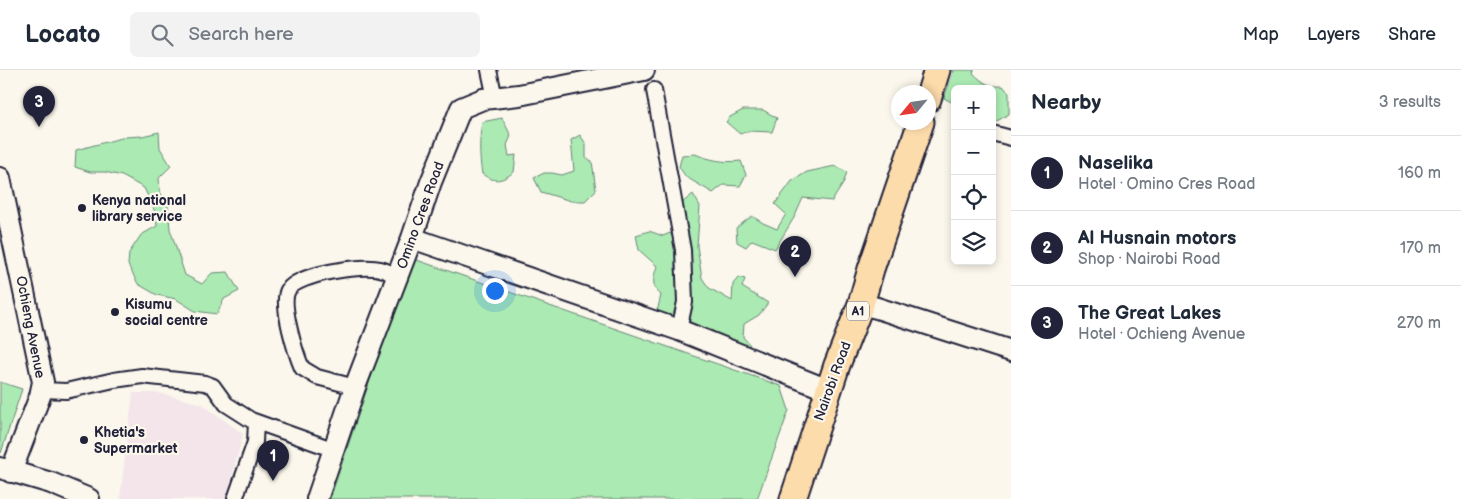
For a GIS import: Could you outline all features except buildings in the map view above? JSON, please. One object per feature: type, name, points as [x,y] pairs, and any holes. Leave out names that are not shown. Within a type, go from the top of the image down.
[{"type":"highway","points":[[926,85],[931,70]]},
{"type":"highway","points":[[932,85],[937,70]]},
{"type":"highway","name":"Nairobi Road","points":[[787,499],[911,130]]},
{"type":"highway","name":"Nairobi Road","points":[[793,499],[918,130]]},
{"type":"street","points":[[489,70],[495,98]]},
{"type":"street","name":"Omino Cres Road","points":[[318,499],[356,387],[431,182],[461,108],[483,99],[519,95],[644,70]]},
{"type":"street","points":[[654,90],[683,250],[686,302],[679,330]]},
{"type":"street","points":[[996,134],[1011,138]]},
{"type":"street","name":"Ochieng Avenue","points":[[0,178],[43,382],[42,390],[6,470]]},
{"type":"street","points":[[412,238],[679,330],[823,388]]},
{"type":"street","points":[[356,387],[317,377],[302,368],[288,324],[286,299],[288,290],[301,280],[323,273],[364,268],[379,269],[397,277]]},
{"type":"street","points":[[860,304],[1011,351]]},
{"type":"street","points":[[42,390],[66,391],[142,376],[205,383],[213,386],[226,404],[256,422],[335,450]]},
{"type":"street","points":[[235,499],[255,442],[256,422]]},
{"type":"street","points":[[6,470],[51,484],[89,499]]},
{"type":"shaded area","points":[[133,393],[158,393],[202,404],[243,434],[226,499],[120,499]]},
{"type":"green space","points":[[954,70],[974,70],[973,73],[990,85],[951,85],[951,102],[944,98]]},
{"type":"green space","points":[[996,86],[1003,86],[1009,93],[1009,114],[996,121]]},
{"type":"green space","points":[[743,110],[763,110],[777,118],[772,132],[748,131],[740,134],[726,122],[730,117]]},
{"type":"green space","points":[[502,118],[511,136],[507,145],[509,156],[516,155],[514,172],[502,179],[495,180],[482,174],[480,155],[481,128],[482,122]]},
{"type":"green space","points":[[159,132],[160,148],[171,166],[159,178],[160,192],[168,205],[170,229],[185,275],[202,284],[212,273],[228,272],[239,291],[224,299],[217,314],[195,311],[176,299],[157,295],[138,284],[128,265],[129,253],[141,235],[157,226],[155,212],[144,188],[122,176],[105,172],[90,172],[75,167],[76,150],[125,137]]},
{"type":"green space","points":[[580,135],[586,144],[586,158],[592,161],[596,190],[585,201],[571,201],[541,192],[534,178],[544,173],[562,175],[574,171],[571,140]]},
{"type":"green space","points":[[695,154],[729,162],[741,161],[746,175],[740,186],[723,185],[713,193],[686,177],[679,167],[682,155]]},
{"type":"green space","points":[[835,166],[847,172],[843,184],[832,201],[803,198],[795,216],[775,249],[752,240],[746,247],[737,242],[736,228],[752,216],[777,229],[786,214],[775,204],[792,181],[807,172]]},
{"type":"green space","points":[[693,194],[700,206],[697,246],[702,278],[709,288],[732,301],[733,284],[739,277],[745,279],[742,287],[768,303],[759,315],[744,324],[743,337],[750,345],[747,351],[716,339],[712,330],[699,332],[689,326],[689,310],[692,297],[686,226],[682,203]]},
{"type":"green space","points":[[649,231],[663,236],[670,233],[678,245],[675,265],[681,300],[677,315],[665,320],[657,312],[661,295],[654,285],[657,266],[639,250],[636,235]]},
{"type":"green space","points":[[411,258],[781,386],[789,410],[757,499],[330,499]]},
{"type":"green space","points":[[0,382],[22,389],[1,453],[0,453]]},
{"type":"place","name":"The Great Lakes","points":[[39,127]]},
{"type":"place","name":"Kenya national library service","points":[[82,208]]},
{"type":"place","name":"Al Husnain motors","points":[[795,277]]},
{"type":"place","name":"Kisumu social centre","points":[[115,312]]},
{"type":"place","name":"Khetia's Supermarket","points":[[84,440]]},
{"type":"place","name":"Naselika","points":[[273,481]]}]
